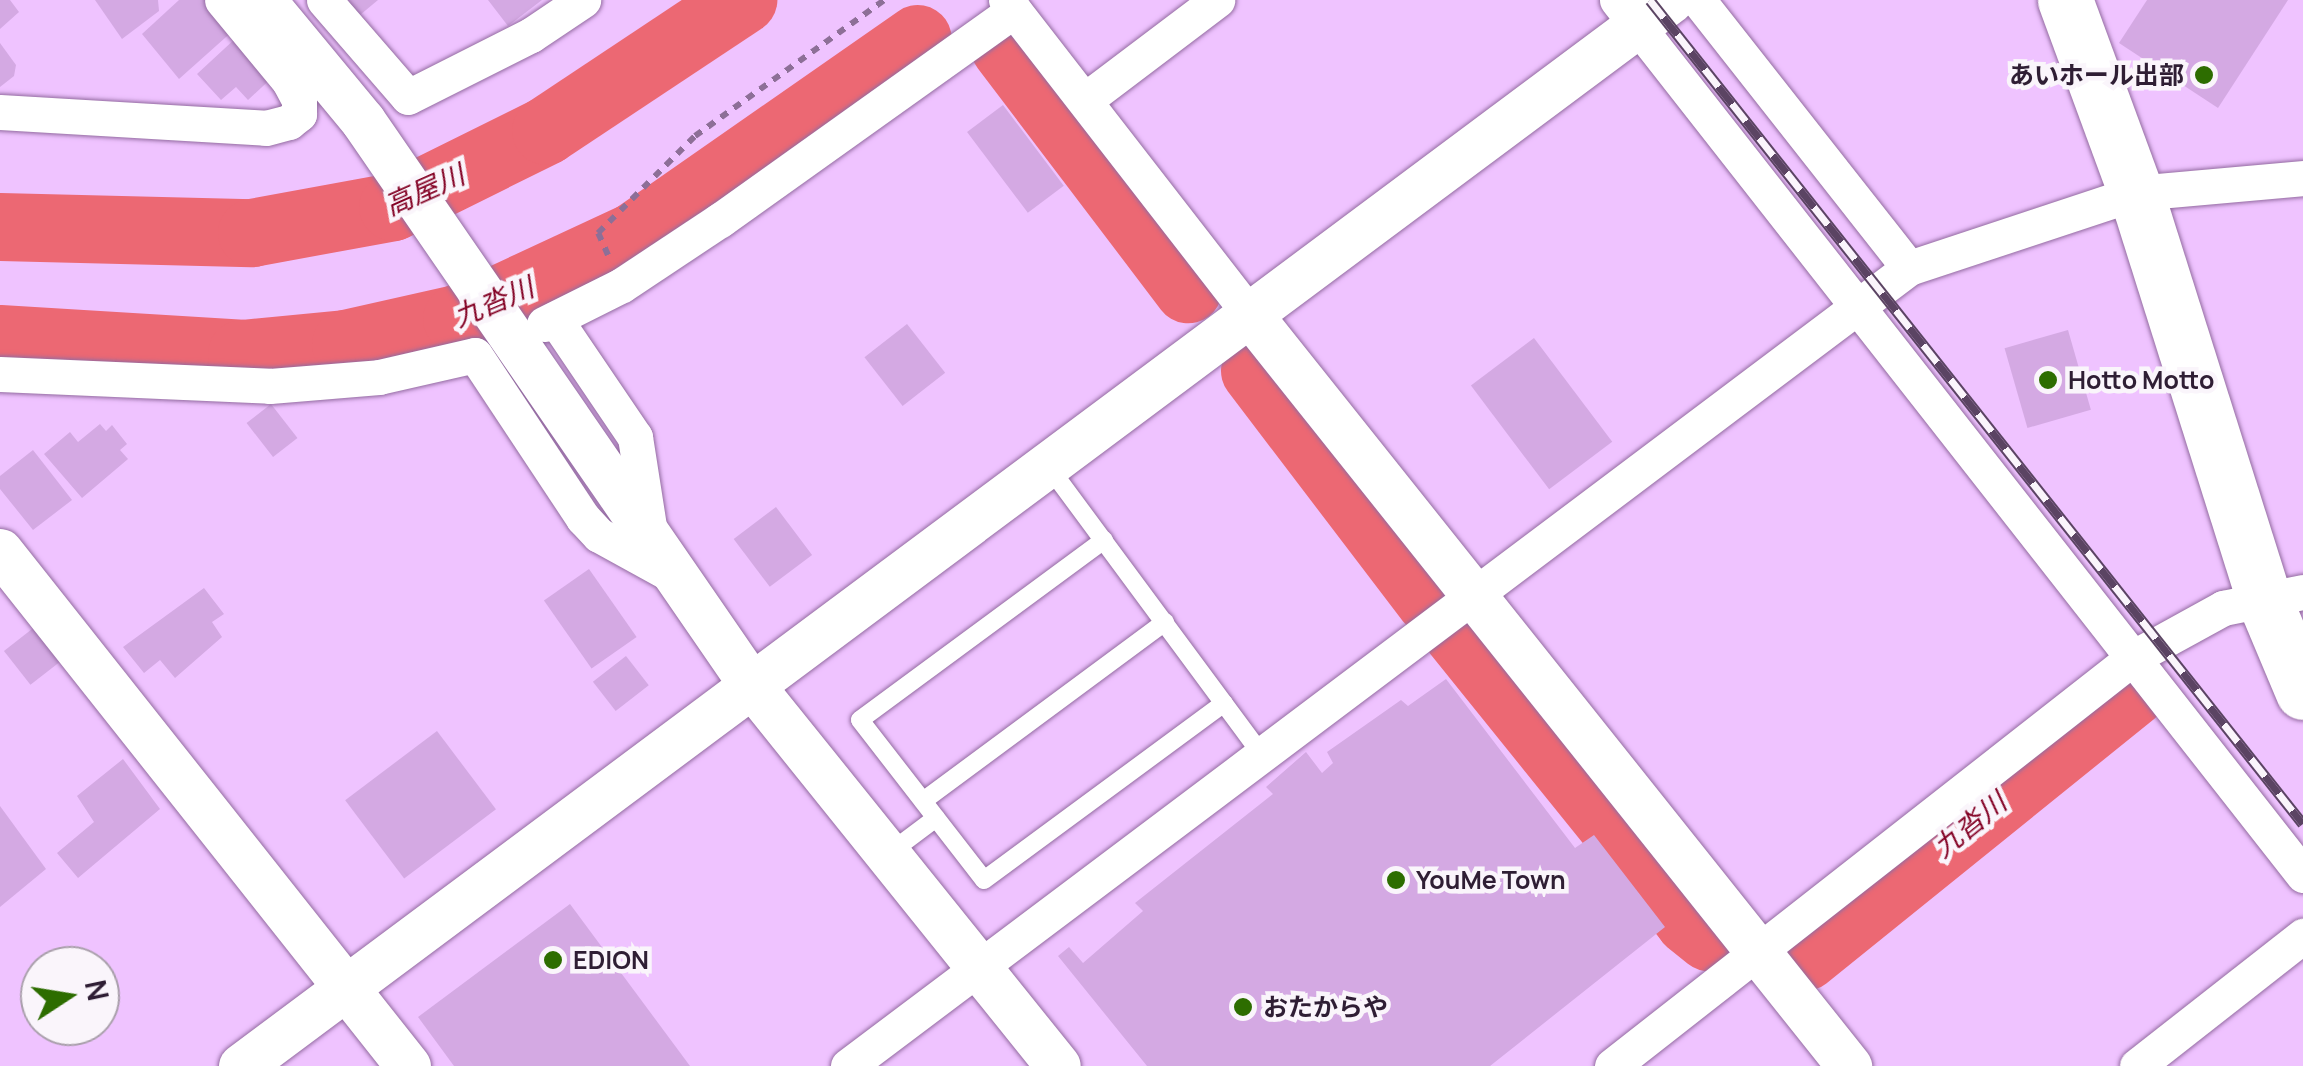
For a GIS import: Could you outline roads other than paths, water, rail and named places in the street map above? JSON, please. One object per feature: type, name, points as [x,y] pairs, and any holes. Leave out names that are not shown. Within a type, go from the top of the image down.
[{"type":"highway","points":[[2065,0],[2283,594],[2303,692]]},
{"type":"street","points":[[0,112],[266,128],[289,122],[299,114],[299,100],[222,0]]},
{"type":"street","points":[[262,0],[363,120],[514,334],[750,683],[975,970],[1058,1066]]},
{"type":"street","points":[[324,0],[408,98],[577,2]]},
{"type":"street","points":[[1085,100],[1217,0]]},
{"type":"street","points":[[1698,0],[1909,268]]},
{"type":"street","points":[[0,374],[270,386],[378,377],[514,334],[622,285],[720,220],[1010,5],[1248,311],[1850,1066]]},
{"type":"street","points":[[241,1066],[1248,311],[1642,9],[1857,305],[2303,875]]},
{"type":"street","points":[[848,1066],[1909,268],[2136,193],[2303,178]]},
{"type":"street","points":[[514,334],[583,518],[600,535],[679,579]]},
{"type":"street","points":[[0,551],[408,1066]]},
{"type":"street","points":[[1612,1066],[2134,658],[2212,613],[2283,594]]},
{"type":"street","points":[[2144,1064],[2303,936]]},
{"type":"lane","points":[[1046,462],[1262,755]]},
{"type":"lane","points":[[1104,540],[860,720],[984,880],[1224,703]]},
{"type":"lane","points":[[923,800],[1164,622]]},
{"type":"lane","points":[[886,856],[936,818]]},
{"type":"waterway","name":"高屋川","points":[[0,227],[252,233],[393,207],[546,131],[743,0]]},
{"type":"waterway","name":"九沓川","points":[[0,339],[242,354],[346,344],[457,319],[634,237],[918,39]]},
{"type":"waterway","name":"九沓川","points":[[1005,48],[1188,289]]},
{"type":"waterway","name":"九沓川","points":[[1255,371],[1430,601]]},
{"type":"waterway","name":"九沓川","points":[[1457,633],[1689,921],[1709,937]]},
{"type":"waterway","name":"九沓川","points":[[1805,957],[2133,692]]},
{"type":"railway","points":[[1650,0],[2303,824]]},
{"type":"place","name":"あいホール出部","points":[[2204,75]]},
{"type":"place","name":"Hotto Motto","points":[[2048,380]]},
{"type":"place","name":"YouMe Town","points":[[1396,880]]},
{"type":"place","name":"EDION","points":[[553,960]]},
{"type":"place","name":"おたからや","points":[[1243,1007]]}]
